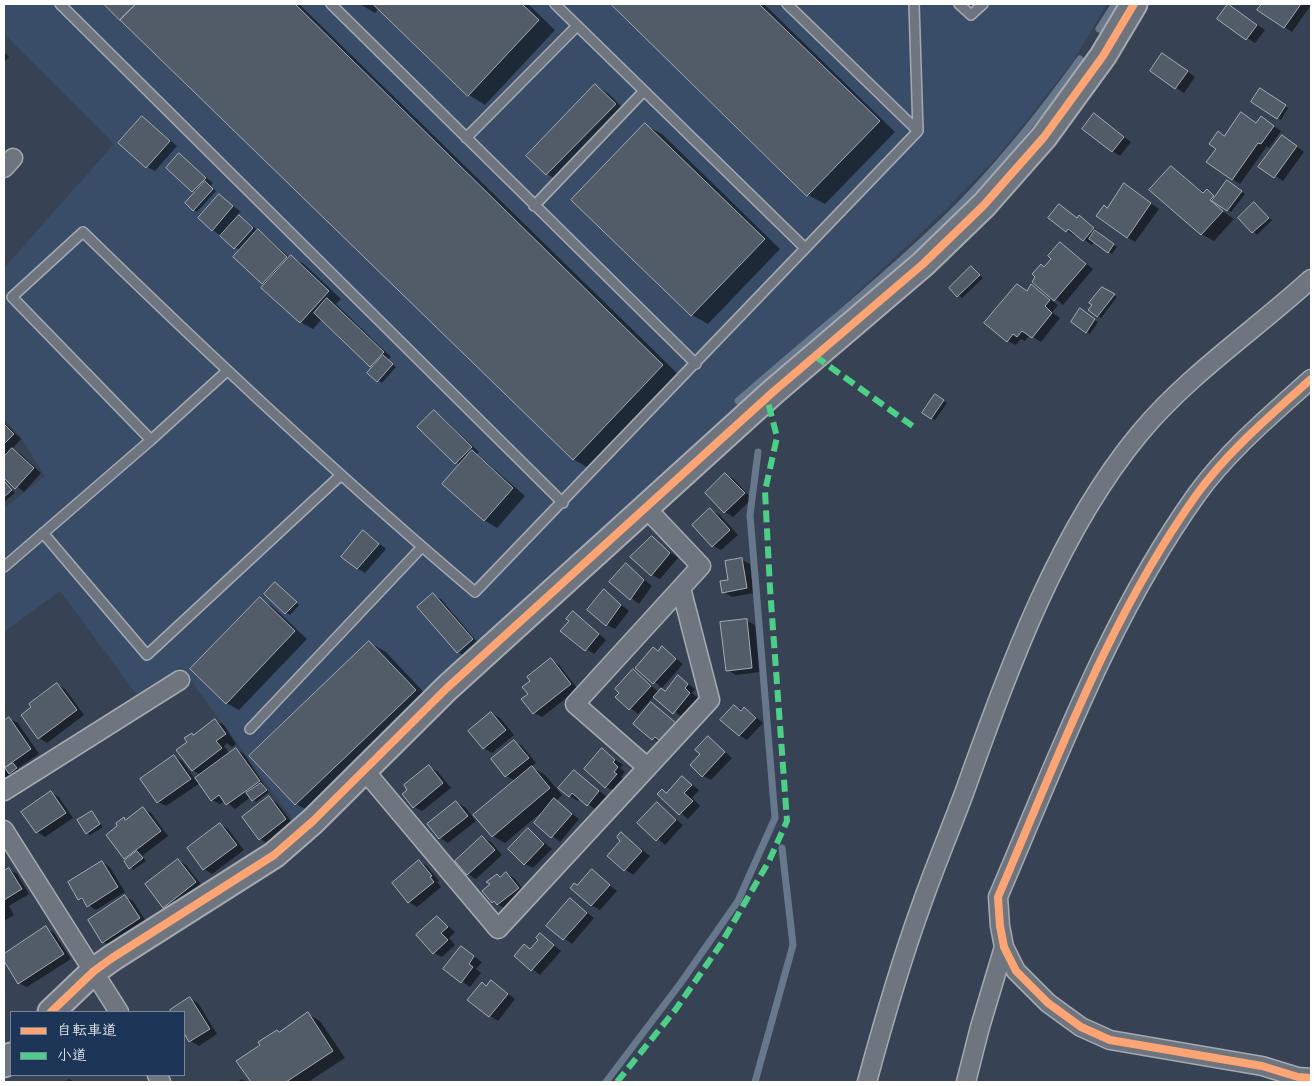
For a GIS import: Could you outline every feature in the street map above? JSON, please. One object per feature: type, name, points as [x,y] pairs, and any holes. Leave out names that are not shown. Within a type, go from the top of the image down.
[{"type":"street","points":[[52,1011],[94,971],[156,928],[274,855],[365,771],[447,688],[773,392],[923,264],[984,205],[1044,137],[1103,56],[1134,4]]},
{"type":"street","points":[[867,1082],[886,1010],[920,908],[985,734],[1049,582],[1084,512],[1101,484],[1140,433],[1164,407],[1311,279]]},
{"type":"street","points":[[1311,379],[1241,442],[1197,494],[1111,636],[998,898],[1004,947],[1016,971],[1048,1003],[1081,1027],[1110,1040],[1272,1069],[1298,1077],[1311,1078]]},
{"type":"street","points":[[646,508],[701,566],[575,704],[647,767]]},
{"type":"street","points":[[365,771],[498,929],[710,700],[681,588]]},
{"type":"street","points":[[4,791],[180,680]]},
{"type":"street","points":[[4,830],[118,1011]]},
{"type":"street","points":[[966,1082],[1004,947]]},
{"type":"street","points":[[1272,1069],[1290,1082]]},
{"type":"lane","points":[[60,4],[563,503]]},
{"type":"lane","points":[[331,4],[696,364]]},
{"type":"lane","points":[[555,4],[643,92],[805,248]]},
{"type":"lane","points":[[787,4],[918,131]]},
{"type":"lane","points":[[151,440],[12,297],[83,232],[226,371],[340,476],[475,592],[563,503],[918,131],[914,4]]},
{"type":"lane","points":[[959,4],[971,15],[983,4]]},
{"type":"lane","points":[[466,138],[577,26]]},
{"type":"lane","points":[[534,206],[643,92]]},
{"type":"lane","points":[[4,567],[151,440],[226,371]]},
{"type":"lane","points":[[43,533],[147,655],[340,476]]},
{"type":"lane","points":[[250,729],[422,548]]},
{"type":"shaded area","points":[[4,4],[1107,4],[1072,63],[1000,154],[944,211],[294,821],[181,667],[137,695],[60,591],[4,632],[4,508],[45,476],[20,436],[4,419],[4,268],[114,144],[4,34]]},
{"type":"building","points":[[104,4],[136,4],[120,20]]},
{"type":"building","points":[[136,4],[295,4],[663,365],[573,460],[120,20]]},
{"type":"building","points":[[373,4],[522,4],[539,20],[468,96]]},
{"type":"building","points":[[611,4],[759,4],[880,121],[807,196]]},
{"type":"building","points":[[1228,4],[1257,25],[1246,40],[1217,19]]},
{"type":"building","points":[[1262,4],[1301,4],[1284,28],[1257,10]]},
{"type":"building","points":[[1162,53],[1188,71],[1175,89],[1150,71]]},
{"type":"building","points":[[595,84],[616,104],[546,175],[526,156]]},
{"type":"building","points":[[1260,88],[1286,105],[1277,119],[1251,102]]},
{"type":"building","points":[[1241,112],[1256,123],[1261,116],[1274,126],[1261,144],[1258,143],[1232,180],[1206,162],[1216,149],[1209,144],[1218,131],[1224,136]]},
{"type":"building","points":[[1094,113],[1124,137],[1112,152],[1082,129]]},
{"type":"building","points":[[142,116],[170,141],[146,168],[118,143]]},
{"type":"building","points":[[645,123],[765,239],[691,316],[571,200]]},
{"type":"building","points":[[1282,135],[1297,146],[1274,178],[1258,167]]},
{"type":"building","points":[[179,153],[206,178],[192,192],[166,168]]},
{"type":"building","points":[[1171,166],[1203,193],[1207,189],[1214,196],[1210,200],[1223,211],[1201,235],[1149,190]]},
{"type":"building","points":[[1227,180],[1242,191],[1227,211],[1212,201]]},
{"type":"building","points":[[205,181],[213,189],[193,211],[185,203]]},
{"type":"building","points":[[1124,183],[1151,203],[1127,238],[1096,216],[1104,205],[1107,208]]},
{"type":"building","points":[[219,194],[233,206],[212,231],[198,218]]},
{"type":"building","points":[[1254,202],[1269,218],[1252,233],[1238,218]]},
{"type":"building","points":[[1059,204],[1077,218],[1079,215],[1094,228],[1083,241],[1068,229],[1066,232],[1048,218]]},
{"type":"building","points":[[239,215],[253,228],[234,249],[220,236]]},
{"type":"building","points":[[258,229],[287,257],[262,284],[233,257]]},
{"type":"building","points":[[1095,230],[1114,244],[1108,253],[1089,239]]},
{"type":"building","points":[[1060,242],[1086,264],[1054,301],[1032,282],[1035,277],[1032,274],[1041,264],[1044,267],[1051,259],[1048,256]]},
{"type":"building","points":[[291,255],[329,291],[300,323],[261,288]]},
{"type":"building","points":[[971,266],[980,275],[957,297],[949,288]]},
{"type":"building","points":[[1017,284],[1027,291],[1031,284],[1050,300],[1045,306],[1052,313],[1032,338],[1022,331],[1017,337],[1013,334],[1007,342],[984,323]]},
{"type":"building","points":[[1102,287],[1115,294],[1097,317],[1088,310],[1092,305],[1089,303]]},
{"type":"building","points":[[327,298],[384,352],[370,367],[314,313]]},
{"type":"building","points":[[1080,308],[1095,319],[1086,333],[1071,322]]},
{"type":"building","points":[[383,355],[393,364],[377,382],[367,373]]},
{"type":"building","points":[[935,394],[944,400],[931,419],[922,413]]},
{"type":"building","points":[[434,410],[472,447],[455,464],[417,427]]},
{"type":"building","points":[[4,424],[14,434],[4,444]]},
{"type":"building","points":[[12,448],[34,468],[15,489],[4,478],[4,457]]},
{"type":"building","points":[[472,450],[513,488],[484,521],[442,484]]},
{"type":"building","points":[[725,473],[745,493],[724,513],[705,493]]},
{"type":"building","points":[[4,481],[12,490],[4,497]]},
{"type":"building","points":[[710,508],[730,530],[712,547],[692,525]]},
{"type":"building","points":[[363,530],[379,544],[357,569],[341,557]]},
{"type":"building","points":[[652,536],[670,553],[651,576],[630,557]]},
{"type":"building","points":[[742,558],[747,588],[722,593],[720,581],[728,580],[725,561]]},
{"type":"building","points":[[626,563],[644,580],[630,600],[609,582]]},
{"type":"building","points":[[275,582],[297,602],[285,614],[264,594]]},
{"type":"building","points":[[604,589],[621,605],[606,626],[587,610]]},
{"type":"building","points":[[433,593],[473,639],[457,653],[417,607]]},
{"type":"building","points":[[260,597],[295,631],[226,704],[190,669]]},
{"type":"building","points":[[573,611],[599,634],[585,651],[560,631],[569,621],[566,619]]},
{"type":"building","points":[[747,619],[752,668],[726,671],[720,622]]},
{"type":"building","points":[[369,641],[416,690],[295,805],[249,756]]},
{"type":"building","points":[[662,646],[676,659],[653,684],[635,668],[653,647],[658,651]]},
{"type":"building","points":[[551,658],[571,684],[533,714],[521,699],[528,694],[522,687],[530,681],[527,677]]},
{"type":"building","points":[[633,669],[651,686],[629,710],[615,697],[619,693],[615,689]]},
{"type":"building","points":[[678,675],[688,684],[685,688],[690,693],[673,714],[653,697],[661,688],[665,691]]},
{"type":"building","points":[[57,683],[77,710],[38,739],[21,715],[31,707],[29,704]]},
{"type":"building","points":[[651,702],[676,723],[660,741],[655,737],[652,740],[633,724]]},
{"type":"building","points":[[734,705],[741,711],[744,707],[756,718],[739,736],[720,720]]},
{"type":"building","points":[[491,712],[506,730],[483,749],[468,731]]},
{"type":"building","points":[[9,717],[31,749],[4,768],[4,721]]},
{"type":"building","points":[[215,719],[226,734],[216,741],[222,748],[192,771],[176,750],[187,742],[184,738],[192,733],[193,735]]},
{"type":"building","points":[[708,736],[725,752],[702,777],[690,765],[700,754],[695,750]]},
{"type":"building","points":[[514,740],[529,758],[505,777],[491,759]]},
{"type":"building","points":[[236,748],[260,781],[226,805],[219,795],[211,801],[195,778]]},
{"type":"building","points":[[602,748],[615,760],[613,762],[618,767],[614,772],[617,774],[605,788],[584,769]]},
{"type":"building","points":[[174,755],[191,779],[157,803],[140,779]]},
{"type":"building","points":[[13,763],[17,768],[9,774],[5,768]]},
{"type":"building","points":[[429,765],[443,783],[413,808],[402,794],[407,790],[404,785]]},
{"type":"building","points":[[532,766],[550,788],[492,837],[473,815]]},
{"type":"building","points":[[574,770],[599,791],[587,806],[572,793],[569,797],[558,788]]},
{"type":"building","points":[[682,776],[692,785],[684,793],[693,801],[679,815],[657,794],[662,789],[666,793]]},
{"type":"building","points":[[261,783],[267,790],[252,801],[246,793]]},
{"type":"building","points":[[51,791],[66,813],[36,833],[21,812]]},
{"type":"building","points":[[269,796],[286,819],[259,840],[242,817]]},
{"type":"building","points":[[554,798],[572,814],[551,838],[534,823]]},
{"type":"building","points":[[456,801],[468,816],[439,839],[427,824]]},
{"type":"building","points":[[657,802],[676,820],[656,841],[637,823]]},
{"type":"building","points":[[143,807],[161,831],[124,859],[106,835],[117,826],[116,823],[124,817],[125,820]]},
{"type":"building","points":[[92,811],[100,824],[86,834],[77,820]]},
{"type":"building","points":[[220,823],[237,845],[203,870],[187,848]]},
{"type":"building","points":[[528,828],[544,844],[524,865],[508,849]]},
{"type":"building","points":[[621,832],[642,851],[624,871],[607,856],[620,841],[617,837]]},
{"type":"building","points":[[482,836],[495,850],[467,875],[455,861]]},
{"type":"building","points":[[137,851],[143,858],[129,869],[124,861]]},
{"type":"building","points":[[178,859],[196,882],[163,908],[145,884]]},
{"type":"building","points":[[419,860],[432,876],[430,877],[434,882],[408,903],[392,883]]},
{"type":"building","points":[[102,861],[118,887],[87,907],[82,898],[78,900],[68,882]]},
{"type":"building","points":[[9,868],[22,889],[4,900],[4,871]]},
{"type":"building","points":[[592,869],[610,885],[591,906],[570,888],[574,883],[577,885]]},
{"type":"building","points":[[506,872],[519,888],[497,905],[494,901],[492,903],[482,891],[490,884],[486,882],[497,874],[500,877]]},
{"type":"building","points":[[125,895],[140,918],[102,943],[88,920]]},
{"type":"building","points":[[570,898],[587,913],[563,940],[546,926]]},
{"type":"building","points":[[437,916],[448,927],[441,933],[448,940],[433,954],[416,935]]},
{"type":"building","points":[[46,926],[64,954],[18,984],[4,961],[4,954]]},
{"type":"building","points":[[540,933],[554,945],[531,971],[514,956],[524,944],[530,949],[538,940],[536,938]]},
{"type":"building","points":[[461,946],[474,956],[469,964],[473,967],[461,983],[443,969]]},
{"type":"building","points":[[491,980],[508,994],[489,1017],[467,1000],[482,982],[486,986]]},
{"type":"building","points":[[190,997],[210,1029],[189,1042],[185,1035],[185,1011],[170,1010]]},
{"type":"building","points":[[308,1012],[333,1051],[286,1082],[251,1082],[236,1061],[260,1045],[258,1042],[277,1030],[279,1032]]},
{"type":"waterway","points":[[1099,29],[1115,4]]},
{"type":"waterway","points":[[738,401],[877,282],[957,208],[1021,136],[1080,59]]},
{"type":"waterway","points":[[606,1082],[680,984],[738,901],[775,818],[750,515],[758,452]]},
{"type":"waterway","points":[[755,1082],[793,945],[782,848]]},
{"type":"marked path","points":[[815,356],[914,427]]},
{"type":"marked path","points":[[617,1082],[676,1009],[721,944],[769,861],[787,821],[765,491],[777,437],[767,398]]},
{"type":"cycle path","points":[[52,1011],[94,971],[112,958],[274,855],[313,821],[447,688],[773,392],[923,264],[984,205],[1044,137],[1103,56],[1134,4]]},
{"type":"cycle path","points":[[1311,379],[1251,433],[1209,478],[1166,541],[1111,639],[1064,742],[998,897],[1004,947],[1016,971],[1048,1003],[1081,1027],[1110,1040],[1262,1066],[1298,1077],[1311,1078]]}]
